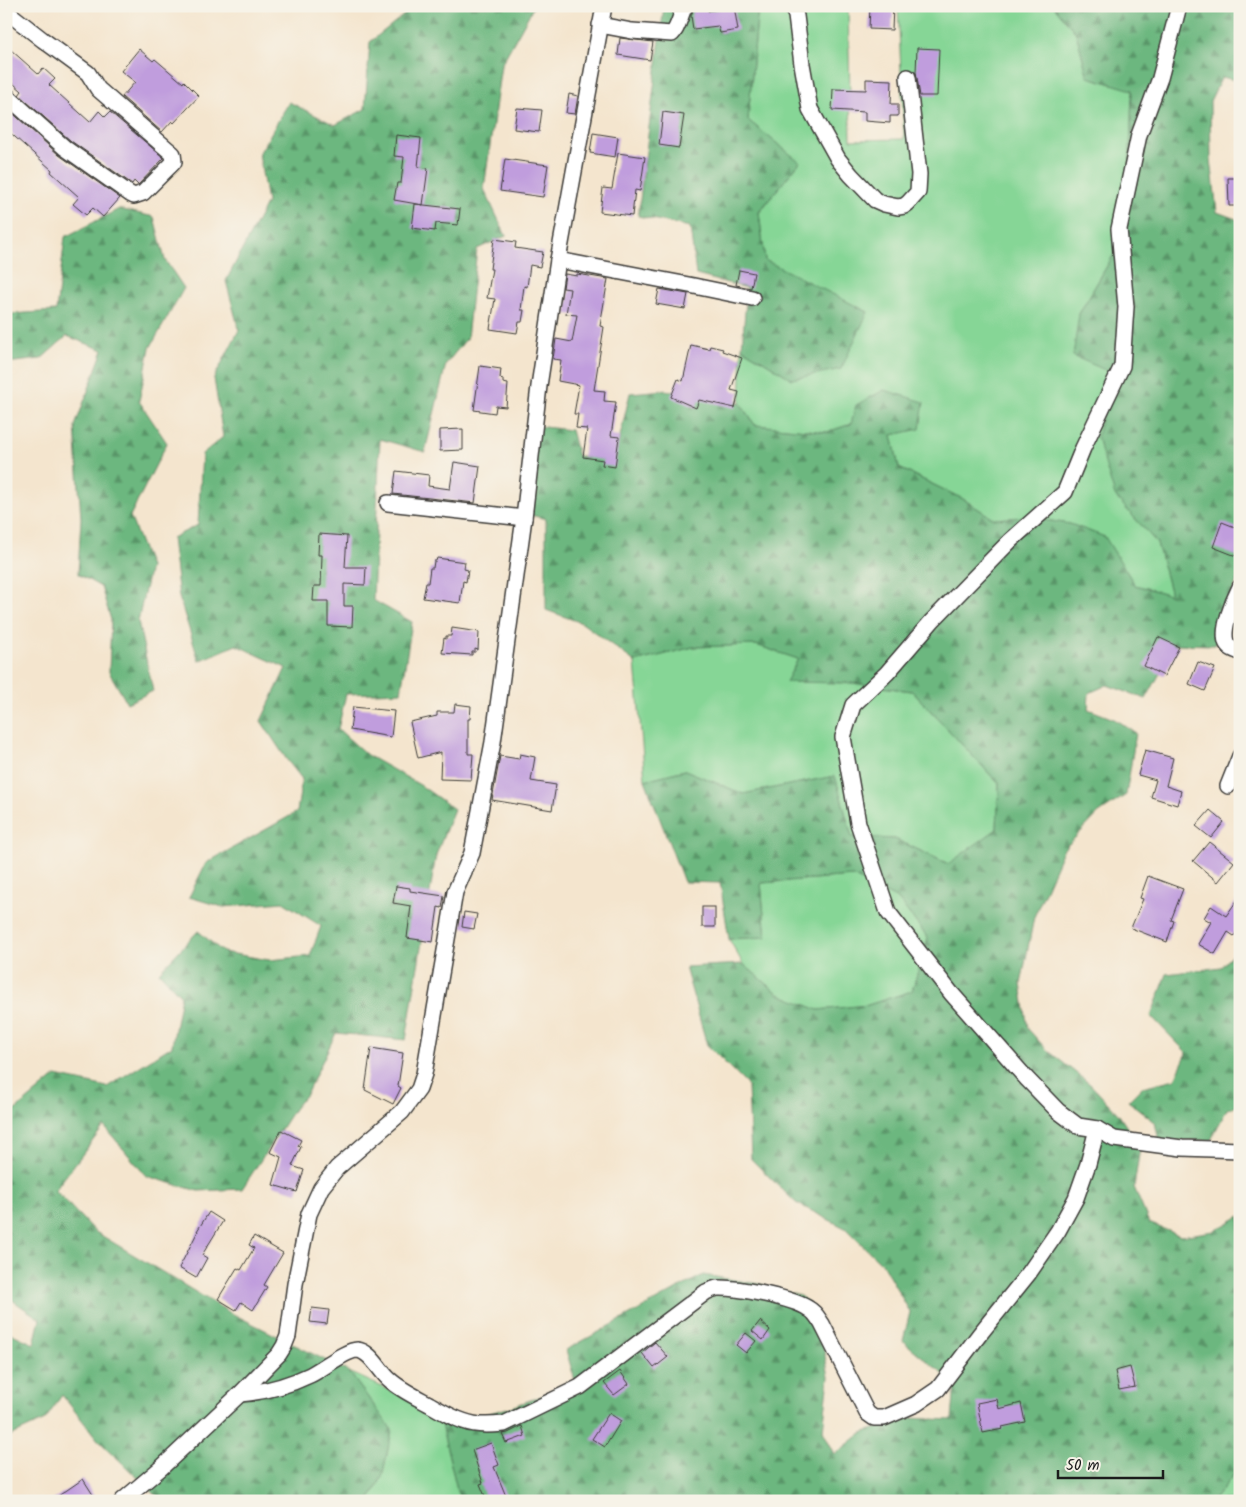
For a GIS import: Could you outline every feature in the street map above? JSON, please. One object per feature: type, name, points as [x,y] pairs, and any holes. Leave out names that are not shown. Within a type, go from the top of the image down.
[{"type":"street","points":[[122,1501],[161,1468],[240,1394],[279,1354],[288,1336],[295,1284],[310,1214],[321,1188],[337,1168],[402,1112],[419,1089],[424,1074],[455,892],[472,853],[493,742],[524,518],[539,386],[558,260],[604,6]]},
{"type":"street","points":[[600,25],[632,31],[672,34],[676,29],[685,6]]},
{"type":"street","points":[[792,6],[796,16],[810,109],[838,159],[851,175],[875,200],[898,207],[908,203],[918,192],[919,174],[908,77]]},
{"type":"street","points":[[1179,6],[1160,78],[1138,135],[1119,229],[1126,307],[1122,366],[1083,448],[1065,492],[1010,541],[932,622],[888,673],[854,705],[843,737],[858,824],[888,912],[951,993],[1027,1079],[1058,1111],[1078,1126],[1097,1129],[1114,1139],[1182,1148],[1240,1150]]},
{"type":"street","points":[[6,11],[88,73],[98,89],[173,154],[174,162],[142,193],[134,196],[125,192],[65,148],[6,95]]},
{"type":"street","points":[[558,260],[752,298]]},
{"type":"street","points":[[388,503],[524,518]]},
{"type":"street","points":[[1240,587],[1229,615],[1225,637],[1226,643],[1230,648],[1240,652]]},
{"type":"street","points":[[1228,786],[1240,756]]},
{"type":"street","points":[[240,1394],[277,1389],[310,1375],[349,1352],[358,1350],[370,1358],[382,1374],[391,1382],[449,1415],[476,1425],[491,1426],[504,1424],[580,1387],[706,1292],[715,1288],[730,1288],[777,1297],[809,1308],[816,1314],[822,1324],[866,1413],[874,1418],[884,1418],[916,1404],[938,1389],[1029,1273],[1058,1231],[1076,1198],[1088,1164],[1097,1129]]},
{"type":"green space","points":[[412,6],[534,6],[501,65],[484,189],[506,236],[477,249],[467,338],[446,364],[425,452],[380,439],[373,600],[412,622],[401,692],[346,694],[338,729],[367,755],[420,785],[454,809],[436,855],[406,1040],[336,1033],[307,1093],[294,1109],[242,1189],[198,1191],[146,1176],[104,1126],[55,1190],[94,1231],[229,1312],[349,1372],[392,1430],[382,1477],[369,1501],[162,1501],[98,1440],[62,1395],[45,1420],[6,1438],[6,1331],[34,1344],[40,1319],[6,1296],[6,1118],[56,1076],[107,1087],[172,1046],[181,996],[159,972],[198,931],[223,952],[269,960],[310,956],[321,926],[283,902],[223,907],[189,897],[206,863],[297,812],[302,779],[261,721],[286,668],[236,645],[199,661],[179,597],[172,538],[198,525],[202,454],[223,437],[214,378],[239,330],[226,281],[267,202],[259,154],[289,102],[335,125],[365,109],[370,42],[410,10]]},
{"type":"green space","points":[[664,6],[758,6],[748,120],[800,162],[759,212],[765,260],[868,312],[841,369],[792,379],[742,348],[747,288],[696,275],[690,227],[638,216]]},
{"type":"green space","points":[[758,6],[848,6],[851,140],[904,139],[898,6],[1054,6],[1076,33],[1088,77],[1132,89],[1129,185],[1114,254],[1079,314],[1112,373],[1115,496],[1157,543],[1171,595],[1135,585],[1104,537],[1070,524],[1026,517],[994,519],[963,499],[899,468],[892,435],[851,424],[827,432],[755,425],[740,403],[742,348],[792,379],[868,312],[765,261],[759,213],[799,162],[748,120]]},
{"type":"green space","points":[[1054,6],[1240,6],[1240,81],[1222,77],[1210,101],[1211,159],[1217,212],[1239,220],[1240,223],[1240,571],[1215,645],[1176,644],[1146,699],[1107,685],[1089,693],[1088,709],[1114,719],[1136,733],[1126,795],[1099,813],[1063,850],[1034,917],[1021,984],[1028,1029],[1046,1049],[1091,1085],[1119,1115],[1140,1148],[1134,1187],[1149,1223],[1181,1236],[1214,1231],[1240,1216],[1240,1451],[1235,1473],[1213,1501],[460,1501],[438,1412],[469,1419],[511,1407],[576,1384],[566,1350],[703,1275],[760,1284],[800,1296],[816,1309],[829,1377],[823,1431],[835,1454],[862,1433],[909,1418],[952,1420],[955,1384],[903,1341],[910,1312],[883,1265],[845,1228],[796,1203],[751,1159],[748,1086],[707,1045],[685,967],[743,964],[779,994],[818,1010],[868,1005],[912,991],[928,938],[898,899],[852,876],[761,883],[766,937],[729,939],[720,883],[684,882],[645,780],[685,770],[743,794],[835,776],[852,837],[895,839],[948,864],[997,829],[999,784],[912,691],[852,683],[786,682],[798,659],[756,645],[693,647],[635,662],[582,623],[546,610],[546,519],[523,513],[535,426],[571,430],[578,456],[615,458],[630,393],[665,390],[740,403],[755,425],[827,432],[851,424],[856,405],[884,390],[924,402],[920,429],[892,435],[899,468],[963,499],[994,519],[1026,517],[1070,524],[1105,537],[1135,585],[1171,595],[1157,543],[1115,496],[1097,437],[1112,373],[1073,356],[1079,314],[1114,254],[1129,185],[1132,90],[1088,77],[1076,33]]},
{"type":"green space","points":[[119,209],[154,217],[165,260],[184,288],[150,348],[139,401],[167,443],[130,516],[150,567],[138,621],[153,691],[127,703],[109,672],[111,620],[101,587],[78,574],[81,518],[75,426],[103,350],[67,336],[41,359],[6,363],[6,306],[11,314],[56,311],[65,237]]},
{"type":"green space","points":[[756,645],[798,659],[787,682],[852,683],[912,691],[999,784],[997,829],[949,864],[895,839],[852,837],[835,776],[743,794],[685,770],[645,780],[635,662],[693,647]]},
{"type":"green space","points":[[853,876],[898,899],[928,938],[912,991],[868,1005],[818,1010],[779,994],[743,964],[729,939],[766,937],[761,883]]},
{"type":"green space","points":[[1240,946],[1240,1104],[1227,1109],[1211,1140],[1159,1141],[1155,1122],[1128,1101],[1142,1087],[1175,1079],[1187,1053],[1151,1016],[1167,974],[1221,967]]},
{"type":"green space","points":[[349,1372],[438,1412],[460,1501],[369,1501],[382,1477],[392,1430]]},
{"type":"green space","points":[[1240,1451],[1240,1501],[1213,1501],[1235,1473]]},
{"type":"building","points":[[734,6],[738,30],[720,33],[718,26],[693,29],[691,16],[693,10],[708,8],[708,11]]},
{"type":"building","points":[[870,6],[893,6],[892,30],[869,29]]},
{"type":"building","points":[[620,38],[653,42],[650,60],[618,55]]},
{"type":"building","points":[[917,48],[939,49],[937,96],[920,96],[916,72]]},
{"type":"building","points":[[139,49],[153,61],[155,59],[183,83],[184,81],[199,96],[174,123],[172,121],[162,132],[122,97],[135,82],[121,71]]},
{"type":"building","points":[[11,50],[38,74],[43,68],[55,79],[49,85],[90,122],[99,111],[105,117],[110,112],[164,158],[138,185],[134,181],[132,184],[71,141],[19,95],[22,91],[6,77],[6,56]]},
{"type":"building","points":[[866,79],[892,80],[891,104],[898,104],[898,116],[890,116],[890,123],[865,121],[865,112],[832,110],[833,89],[866,90]]},
{"type":"building","points":[[569,94],[578,96],[575,114],[566,113]]},
{"type":"building","points":[[7,108],[59,155],[120,198],[103,217],[93,208],[86,215],[73,204],[79,197],[6,129]]},
{"type":"building","points":[[517,108],[542,110],[539,132],[514,129]]},
{"type":"building","points":[[663,112],[684,115],[679,148],[659,145]]},
{"type":"building","points":[[593,133],[618,137],[615,157],[590,153]]},
{"type":"building","points":[[396,135],[421,138],[418,167],[428,168],[423,205],[394,200],[397,183],[401,183],[404,157],[394,156]]},
{"type":"building","points":[[618,153],[645,157],[640,191],[635,190],[632,216],[600,212],[603,188],[612,189]]},
{"type":"building","points":[[505,159],[548,165],[543,197],[500,191]]},
{"type":"building","points":[[1228,178],[1240,178],[1240,206],[1229,206]]},
{"type":"building","points":[[415,204],[460,209],[458,225],[436,223],[435,231],[412,228]]},
{"type":"building","points":[[494,239],[516,242],[515,248],[543,252],[540,267],[530,265],[527,287],[524,286],[521,310],[524,310],[522,322],[519,322],[517,333],[490,329],[495,299],[487,298],[492,269],[490,269]]},
{"type":"building","points":[[739,270],[754,273],[751,288],[736,285]]},
{"type":"building","points":[[565,274],[608,279],[600,326],[604,327],[594,390],[605,391],[604,401],[616,402],[611,436],[619,437],[615,467],[602,465],[603,460],[583,457],[587,429],[576,428],[578,414],[574,414],[579,385],[558,381],[561,360],[553,359],[556,339],[572,342],[577,315],[566,314],[570,289],[563,288]]},
{"type":"building","points":[[659,289],[688,294],[685,309],[656,304]]},
{"type":"building","points":[[691,345],[709,349],[710,346],[723,349],[722,351],[742,358],[731,390],[739,392],[735,408],[699,400],[696,408],[671,397],[678,379],[683,381]]},
{"type":"building","points":[[480,366],[501,369],[500,378],[503,379],[503,383],[508,384],[506,407],[496,406],[495,413],[474,410]]},
{"type":"building","points":[[463,429],[463,450],[440,451],[440,430]]},
{"type":"building","points":[[454,462],[480,466],[475,503],[393,494],[396,471],[429,475],[428,486],[450,489]]},
{"type":"building","points":[[1222,522],[1240,529],[1240,547],[1236,556],[1213,547]]},
{"type":"building","points":[[319,534],[347,536],[345,567],[366,567],[365,585],[344,584],[344,606],[353,606],[352,627],[328,626],[328,601],[313,601],[314,586],[321,586],[322,555],[318,555]]},
{"type":"building","points":[[437,558],[465,562],[464,569],[468,570],[466,582],[463,581],[460,603],[423,598],[430,568],[433,568],[434,561]]},
{"type":"building","points":[[452,628],[479,632],[478,650],[475,649],[472,655],[442,653],[444,638],[446,639],[446,636],[451,636]]},
{"type":"building","points":[[1158,637],[1179,647],[1164,676],[1144,666]]},
{"type":"building","points":[[1198,662],[1215,668],[1205,691],[1189,684]]},
{"type":"building","points":[[455,704],[471,706],[470,719],[468,719],[468,754],[473,754],[471,780],[440,779],[441,752],[418,758],[410,722],[437,716],[437,712],[454,712]]},
{"type":"building","points":[[353,707],[394,711],[391,737],[350,730]]},
{"type":"building","points":[[1145,750],[1173,758],[1166,786],[1181,791],[1177,805],[1151,797],[1156,780],[1138,775]]},
{"type":"building","points":[[520,754],[535,757],[531,781],[556,785],[552,810],[492,800],[500,756],[519,759]]},
{"type":"building","points":[[1210,810],[1224,822],[1211,838],[1196,826]]},
{"type":"building","points":[[1209,842],[1234,862],[1218,882],[1193,861]]},
{"type":"building","points":[[1148,876],[1183,889],[1171,920],[1174,921],[1167,942],[1131,928],[1143,899],[1140,898]]},
{"type":"building","points":[[396,886],[410,888],[410,891],[444,896],[442,908],[438,907],[433,942],[407,938],[411,906],[393,903]]},
{"type":"building","points":[[1240,896],[1240,926],[1234,936],[1228,932],[1215,954],[1198,944],[1211,922],[1204,918],[1211,906],[1226,916]]},
{"type":"building","points":[[702,907],[715,907],[715,927],[702,927]]},
{"type":"building","points":[[464,912],[477,914],[474,929],[462,927]]},
{"type":"building","points":[[371,1048],[403,1053],[398,1086],[401,1088],[393,1104],[365,1090]]},
{"type":"building","points":[[281,1130],[301,1140],[298,1146],[301,1147],[292,1166],[304,1170],[297,1192],[273,1185],[281,1157],[270,1152]]},
{"type":"building","points":[[209,1212],[223,1221],[202,1255],[207,1258],[196,1278],[179,1268],[197,1231]]},
{"type":"building","points":[[254,1236],[283,1253],[264,1285],[267,1287],[253,1310],[241,1302],[236,1310],[218,1299],[237,1268],[241,1270],[254,1248],[249,1245]]},
{"type":"building","points":[[312,1308],[329,1310],[327,1324],[310,1322]]},
{"type":"building","points":[[760,1321],[770,1330],[763,1340],[752,1331]]},
{"type":"building","points":[[746,1333],[756,1341],[746,1353],[736,1345]]},
{"type":"building","points":[[655,1342],[668,1357],[654,1368],[642,1353]]},
{"type":"building","points":[[1130,1367],[1135,1387],[1119,1390],[1115,1371]]},
{"type":"building","points":[[620,1371],[629,1384],[614,1395],[604,1383]]},
{"type":"building","points":[[997,1399],[999,1409],[1021,1403],[1025,1422],[983,1433],[977,1403]]},
{"type":"building","points":[[609,1413],[621,1421],[605,1447],[592,1439]]},
{"type":"building","points":[[522,1426],[525,1436],[506,1443],[502,1434]]},
{"type":"building","points":[[491,1443],[499,1465],[494,1467],[508,1501],[487,1501],[480,1484],[483,1483],[472,1450]]},
{"type":"building","points":[[83,1479],[97,1501],[51,1501]]}]
